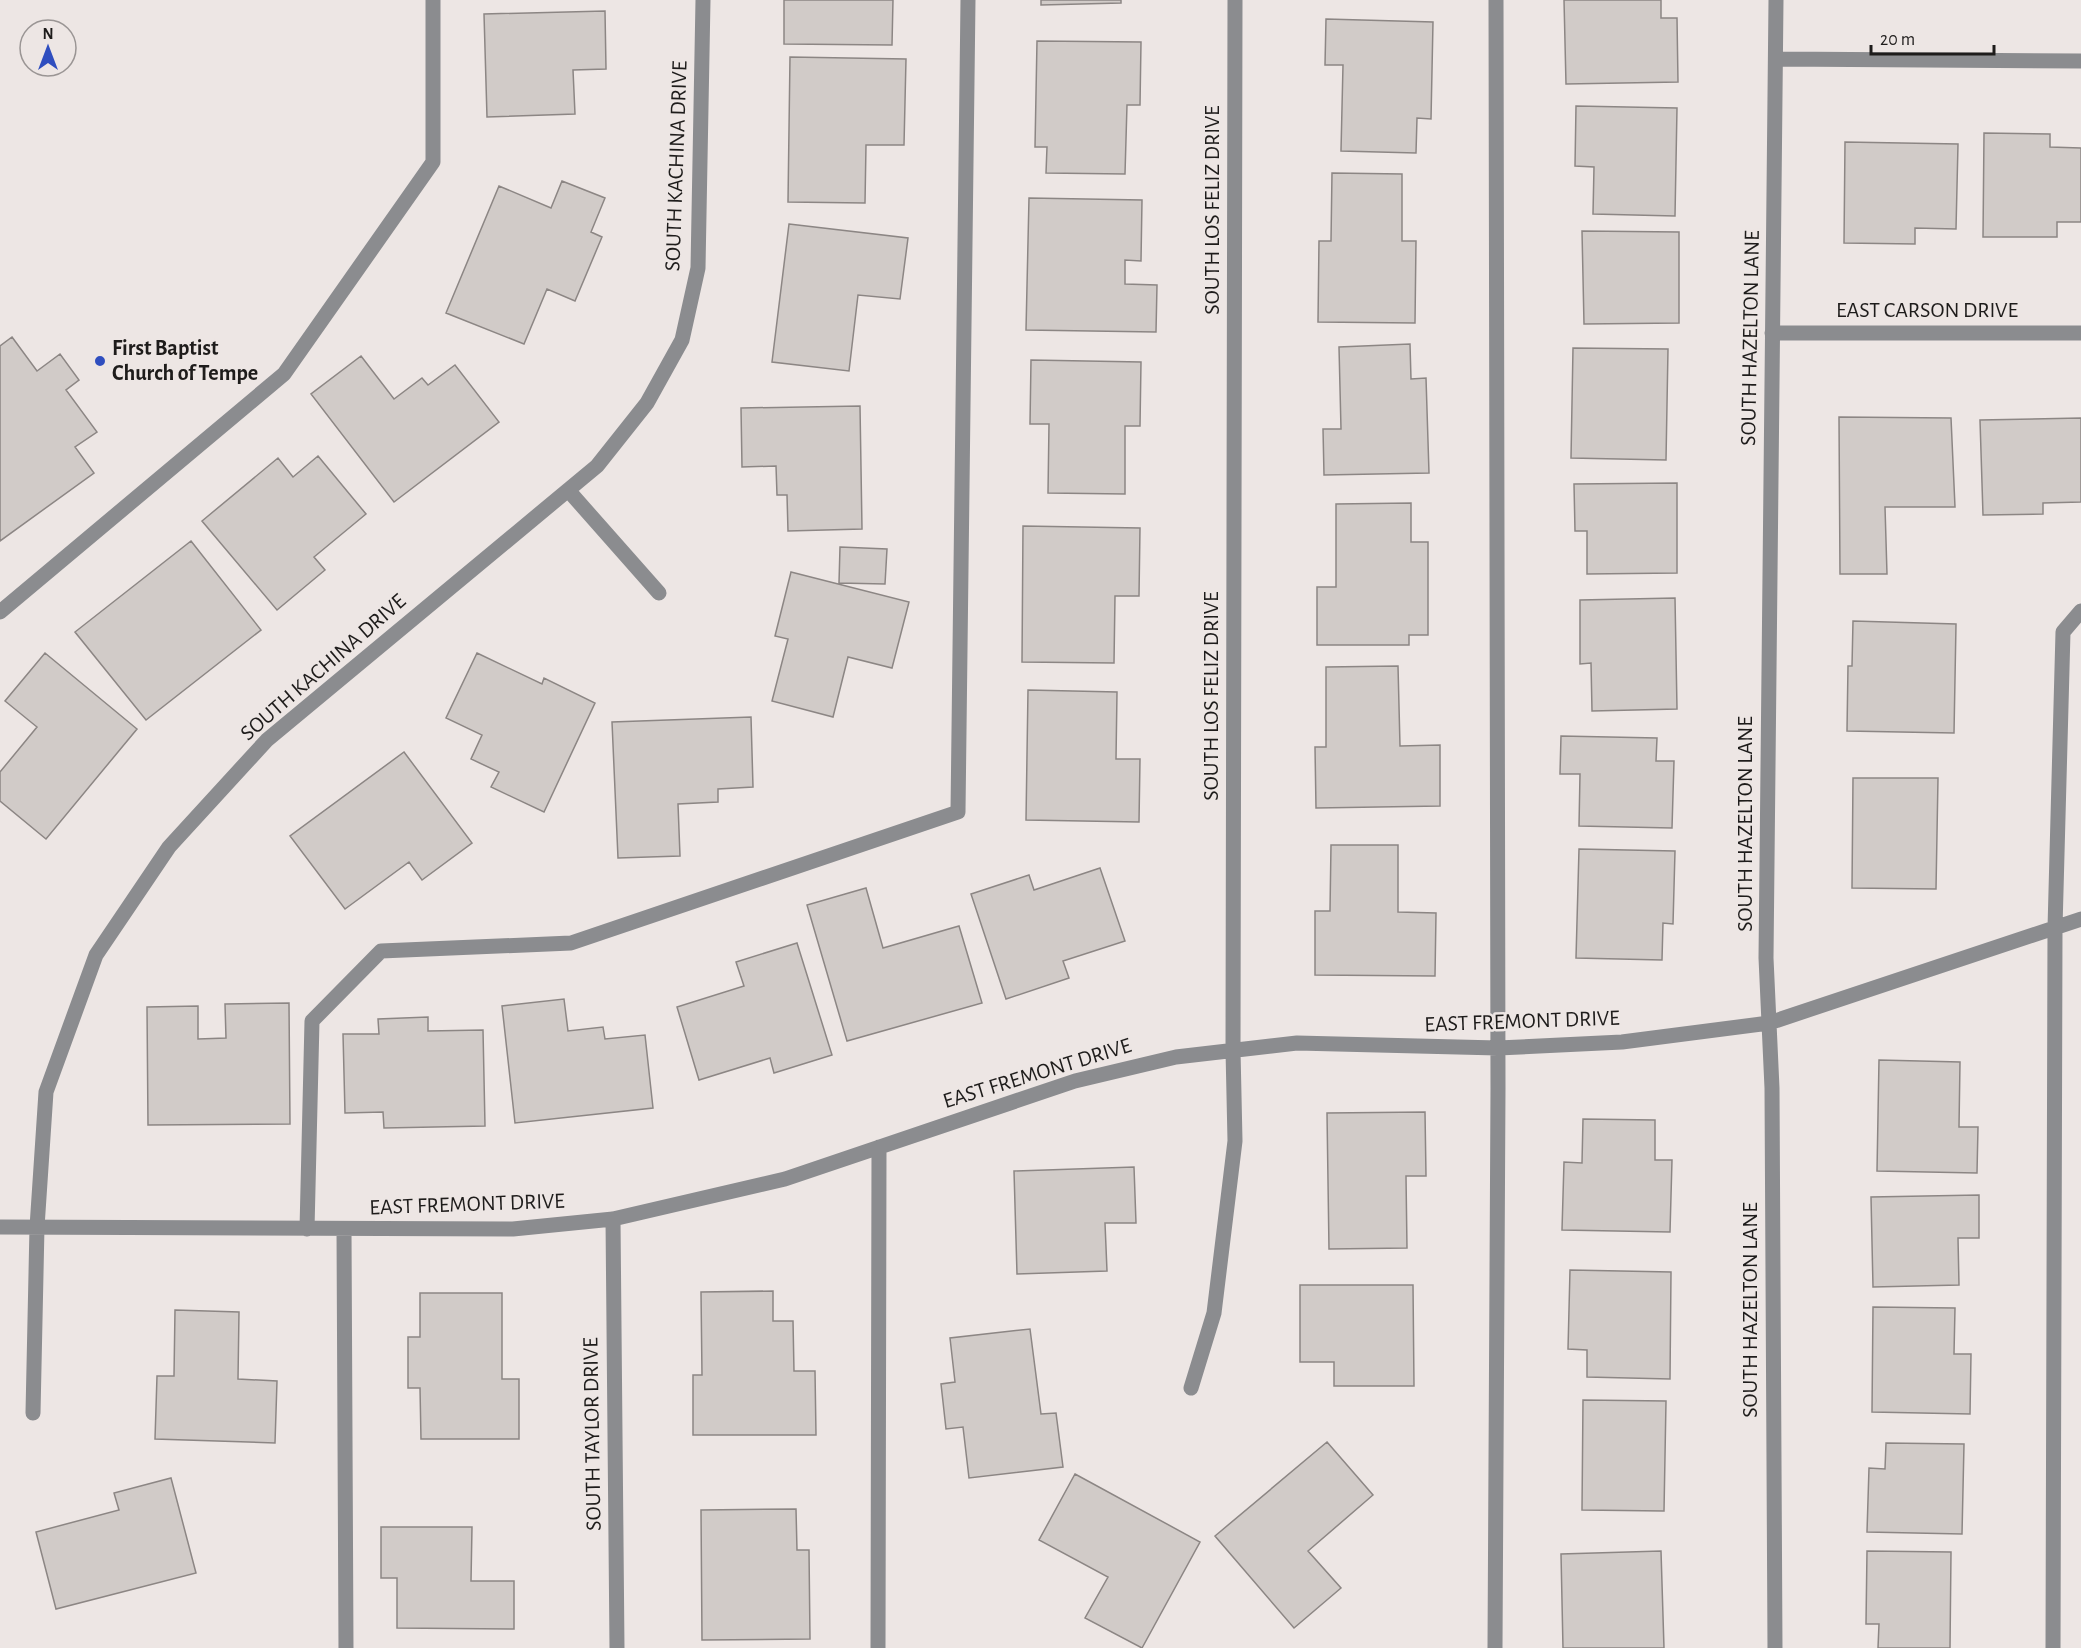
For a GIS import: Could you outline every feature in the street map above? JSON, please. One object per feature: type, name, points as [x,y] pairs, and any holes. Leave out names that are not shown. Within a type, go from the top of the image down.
[{"type":"street","points":[[0,612],[284,375],[433,162],[433,0]]},
{"type":"street","name":"SOUTH KACHINA DRIVE","points":[[33,1413],[37,1227],[46,1092],[96,955],[169,847],[267,740],[597,466],[647,403],[682,340],[698,268],[703,0]]},
{"type":"street","points":[[307,1229],[312,1021],[381,951],[571,944],[958,812],[968,0]]},
{"type":"street","name":"SOUTH LOS FELIZ DRIVE","points":[[1191,1388],[1214,1312],[1235,1141],[1233,1050],[1235,0]]},
{"type":"street","points":[[1495,1648],[1498,1048],[1496,0]]},
{"type":"street","name":"SOUTH HAZELTON LANE","points":[[1775,1648],[1772,1100],[1766,958],[1776,0]]},
{"type":"street","points":[[1776,59],[2081,61]]},
{"type":"street","name":"EAST CARSON DRIVE","points":[[1772,333],[2081,333]]},
{"type":"street","points":[[568,490],[660,594]]},
{"type":"street","points":[[2053,1648],[2055,928],[2063,632],[2081,611]]},
{"type":"street","name":"EAST FREMONT DRIVE","points":[[0,1227],[513,1229],[613,1219],[785,1179],[1075,1081],[1176,1057],[1297,1043],[1498,1048],[1622,1042],[1769,1023],[2081,919]]},
{"type":"street","points":[[878,1648],[879,1147]]},
{"type":"street","name":"SOUTH TAYLOR DRIVE","points":[[613,1219],[617,1648]]},
{"type":"street","points":[[344,1229],[346,1648]]},
{"type":"building","points":[[784,0],[893,0],[892,45],[784,44]]},
{"type":"building","points":[[1041,0],[1121,0],[1121,3],[1041,5]]},
{"type":"building","points":[[1564,0],[1661,0],[1661,18],[1677,18],[1678,82],[1566,84]]},
{"type":"building","points":[[605,11],[606,69],[573,70],[575,114],[487,117],[484,14]]},
{"type":"building","points":[[1326,19],[1433,22],[1431,119],[1417,118],[1416,153],[1341,151],[1343,65],[1325,65]]},
{"type":"building","points":[[1037,41],[1141,42],[1140,105],[1127,105],[1125,174],[1046,173],[1047,147],[1035,147]]},
{"type":"building","points":[[790,57],[906,59],[904,145],[866,145],[865,203],[788,202]]},
{"type":"building","points":[[1576,106],[1677,108],[1675,216],[1593,214],[1594,167],[1575,166]]},
{"type":"building","points":[[1984,133],[2050,134],[2050,147],[2081,148],[2081,222],[2057,222],[2057,237],[1983,237]]},
{"type":"building","points":[[1845,142],[1958,144],[1956,229],[1915,228],[1915,244],[1844,243]]},
{"type":"building","points":[[1332,173],[1402,174],[1402,241],[1416,241],[1415,323],[1318,322],[1319,241],[1331,241]]},
{"type":"building","points":[[562,181],[605,198],[591,232],[602,237],[575,301],[547,289],[524,344],[446,313],[499,186],[551,208]]},
{"type":"building","points":[[1029,198],[1142,200],[1141,261],[1125,260],[1125,284],[1157,285],[1156,332],[1026,330]]},
{"type":"building","points":[[789,224],[908,238],[900,299],[858,295],[849,371],[772,362]]},
{"type":"building","points":[[1582,231],[1679,232],[1679,323],[1584,324]]},
{"type":"building","points":[[12,337],[37,371],[60,354],[79,380],[66,390],[97,432],[75,447],[94,473],[0,541],[0,346]]},
{"type":"building","points":[[1410,344],[1411,379],[1426,378],[1429,473],[1324,475],[1323,429],[1341,429],[1339,347]]},
{"type":"building","points":[[1573,348],[1668,349],[1666,460],[1571,458]]},
{"type":"building","points":[[361,356],[394,399],[422,378],[428,385],[455,365],[499,422],[394,502],[311,394]]},
{"type":"building","points":[[1031,360],[1141,362],[1140,426],[1125,426],[1125,494],[1048,493],[1049,424],[1030,424]]},
{"type":"building","points":[[860,406],[862,529],[788,531],[787,495],[777,495],[776,466],[742,467],[741,408]]},
{"type":"building","points":[[1839,417],[1951,418],[1955,507],[1885,507],[1887,574],[1840,574]]},
{"type":"building","points":[[2081,418],[2081,502],[2043,503],[2043,514],[1983,515],[1980,420]]},
{"type":"building","points":[[318,456],[366,514],[314,557],[325,570],[277,610],[202,521],[278,458],[293,477]]},
{"type":"building","points":[[1677,483],[1677,573],[1587,574],[1587,531],[1575,531],[1574,484]]},
{"type":"building","points":[[1411,503],[1411,542],[1428,542],[1428,635],[1409,635],[1409,645],[1317,645],[1317,587],[1336,587],[1336,504]]},
{"type":"building","points":[[1023,526],[1140,528],[1139,596],[1115,596],[1114,663],[1022,662]]},
{"type":"building","points":[[191,541],[261,630],[146,720],[75,632]]},
{"type":"building","points":[[840,547],[887,549],[885,584],[839,583]]},
{"type":"building","points":[[791,572],[909,602],[892,668],[848,657],[833,717],[772,701],[788,639],[775,636]]},
{"type":"building","points":[[1675,598],[1677,709],[1592,711],[1591,663],[1580,664],[1580,600]]},
{"type":"building","points":[[1853,621],[1956,624],[1954,733],[1847,731],[1848,666],[1852,666]]},
{"type":"building","points":[[45,653],[137,729],[46,839],[0,801],[0,772],[37,727],[5,701]]},
{"type":"building","points":[[477,653],[542,684],[544,678],[595,703],[544,812],[491,787],[499,772],[471,759],[482,735],[446,718]]},
{"type":"building","points":[[1398,666],[1400,746],[1440,745],[1440,806],[1316,808],[1315,747],[1326,747],[1326,667]]},
{"type":"building","points":[[1028,690],[1117,692],[1116,759],[1140,759],[1139,822],[1026,820]]},
{"type":"building","points":[[751,717],[753,787],[718,789],[718,802],[678,804],[680,856],[618,858],[612,722]]},
{"type":"building","points":[[1561,736],[1657,738],[1656,761],[1674,761],[1672,828],[1579,826],[1580,774],[1560,774]]},
{"type":"building","points":[[404,752],[472,843],[422,880],[409,862],[345,909],[290,836]]},
{"type":"building","points":[[1853,778],[1938,778],[1936,889],[1852,888]]},
{"type":"building","points":[[1331,845],[1398,845],[1398,912],[1436,913],[1435,976],[1315,975],[1315,911],[1330,911]]},
{"type":"building","points":[[1579,849],[1675,851],[1673,924],[1663,923],[1662,960],[1576,958]]},
{"type":"building","points":[[1100,868],[1125,941],[1063,961],[1069,978],[1006,999],[971,894],[1029,875],[1034,890]]},
{"type":"building","points":[[866,888],[883,948],[959,926],[982,1003],[847,1041],[807,905]]},
{"type":"building","points":[[797,943],[832,1055],[774,1073],[770,1058],[699,1080],[677,1007],[744,986],[736,962]]},
{"type":"building","points":[[564,999],[568,1031],[603,1027],[605,1039],[645,1035],[653,1108],[515,1123],[502,1006]]},
{"type":"building","points":[[289,1003],[290,1124],[148,1125],[147,1007],[198,1006],[198,1039],[226,1038],[225,1004]]},
{"type":"building","points":[[428,1017],[428,1031],[483,1030],[485,1126],[384,1128],[383,1112],[345,1113],[343,1034],[379,1034],[378,1019]]},
{"type":"building","points":[[1879,1060],[1960,1062],[1959,1127],[1978,1127],[1977,1173],[1877,1171]]},
{"type":"building","points":[[1425,1112],[1426,1176],[1406,1176],[1407,1248],[1329,1249],[1327,1113]]},
{"type":"building","points":[[1583,1119],[1655,1120],[1655,1160],[1672,1160],[1670,1232],[1562,1230],[1564,1162],[1582,1163]]},
{"type":"building","points":[[1134,1167],[1136,1223],[1105,1223],[1107,1271],[1017,1274],[1014,1171]]},
{"type":"building","points":[[1979,1195],[1979,1238],[1958,1238],[1959,1285],[1873,1287],[1871,1197]]},
{"type":"building","points":[[1570,1270],[1671,1272],[1670,1379],[1587,1377],[1587,1350],[1568,1349]]},
{"type":"building","points":[[1300,1285],[1413,1285],[1414,1386],[1334,1386],[1334,1362],[1300,1362]]},
{"type":"building","points":[[773,1291],[773,1321],[793,1321],[794,1371],[815,1371],[816,1435],[693,1435],[693,1375],[702,1375],[701,1292]]},
{"type":"building","points":[[420,1293],[502,1293],[502,1379],[519,1379],[519,1439],[421,1439],[420,1388],[408,1388],[408,1337],[420,1337]]},
{"type":"building","points":[[1873,1307],[1955,1308],[1954,1354],[1971,1354],[1970,1414],[1872,1412]]},
{"type":"building","points":[[175,1310],[239,1312],[238,1379],[277,1381],[275,1443],[155,1439],[157,1376],[174,1376]]},
{"type":"building","points":[[1030,1329],[1041,1414],[1056,1413],[1063,1467],[969,1478],[963,1427],[946,1429],[941,1384],[955,1382],[950,1338]]},
{"type":"building","points":[[1583,1400],[1666,1401],[1664,1511],[1582,1510]]},
{"type":"building","points":[[1327,1442],[1373,1495],[1308,1551],[1341,1588],[1294,1628],[1215,1536]]},
{"type":"building","points":[[1886,1443],[1964,1444],[1962,1534],[1867,1532],[1869,1468],[1885,1469]]},
{"type":"building","points":[[1075,1474],[1200,1542],[1142,1648],[1085,1618],[1108,1577],[1039,1540]]},
{"type":"building","points":[[171,1478],[196,1573],[56,1609],[36,1532],[119,1510],[114,1493]]},
{"type":"building","points":[[796,1509],[797,1550],[809,1550],[810,1639],[702,1640],[701,1510]]},
{"type":"building","points":[[381,1527],[472,1527],[471,1581],[514,1581],[514,1629],[397,1628],[397,1578],[381,1578]]},
{"type":"building","points":[[1661,1551],[1664,1648],[1563,1648],[1561,1554]]},
{"type":"building","points":[[1867,1551],[1951,1552],[1950,1648],[1878,1648],[1879,1624],[1866,1624]]},
{"type":"place","name":"First Baptist Church of Tempe","points":[[100,361]]}]
